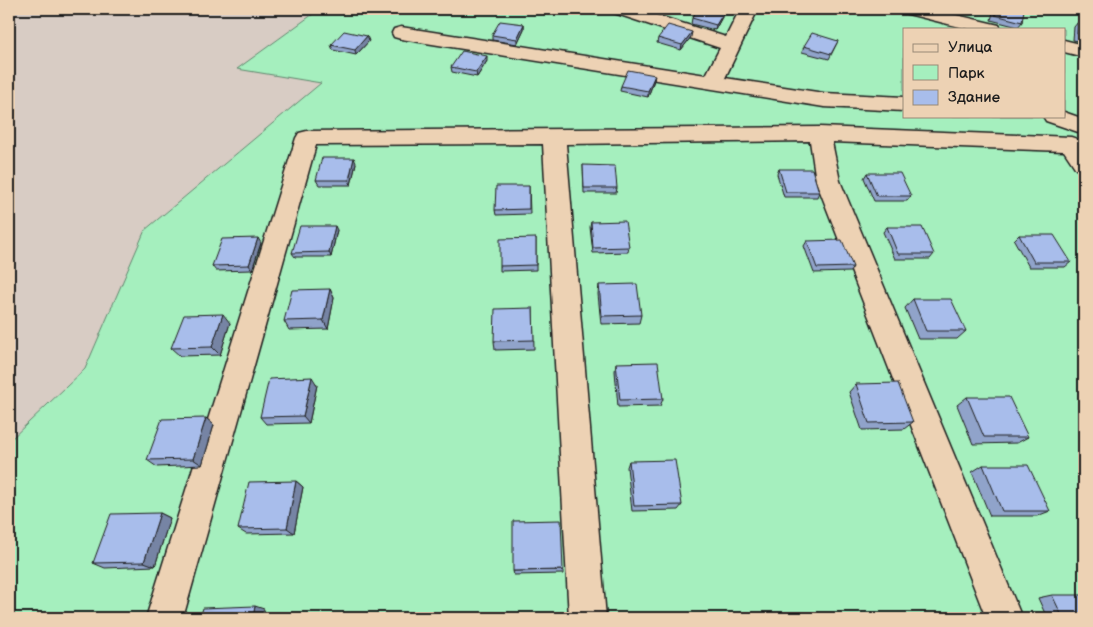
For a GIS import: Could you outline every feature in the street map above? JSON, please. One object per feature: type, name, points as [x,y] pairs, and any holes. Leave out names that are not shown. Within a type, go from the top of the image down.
[{"type":"lane","points":[[620,9],[731,45]]},
{"type":"lane","points":[[713,82],[749,9]]},
{"type":"lane","points":[[910,9],[988,28]]},
{"type":"lane","points":[[401,33],[824,100],[903,104]]},
{"type":"lane","points":[[1066,46],[1084,51]]},
{"type":"lane","points":[[1059,118],[1084,127]]},
{"type":"lane","points":[[820,134],[828,181],[1004,618]]},
{"type":"lane","points":[[164,618],[307,138],[820,134],[1071,144],[1084,163]]},
{"type":"lane","points":[[554,137],[588,618]]},
{"type":"green space","points":[[320,9],[1084,9],[1084,618],[9,618],[9,441],[85,369],[145,230],[321,83],[237,69]]},
{"type":"building","points":[[698,9],[724,12],[716,25],[692,18]]},
{"type":"building","points":[[996,9],[1024,10],[1022,22],[995,15]]},
{"type":"building","points":[[500,21],[524,24],[517,39],[492,35]]},
{"type":"building","points":[[1078,22],[1084,23],[1084,36],[1077,34]]},
{"type":"building","points":[[668,25],[692,32],[682,45],[658,38]]},
{"type":"building","points":[[344,31],[367,36],[355,50],[331,45]]},
{"type":"building","points":[[812,33],[838,41],[831,54],[804,46]]},
{"type":"building","points":[[462,51],[487,56],[476,72],[451,67]]},
{"type":"building","points":[[628,70],[655,75],[648,91],[621,86]]},
{"type":"building","points":[[322,158],[354,158],[349,180],[316,180]]},
{"type":"building","points":[[583,165],[615,166],[617,188],[584,188]]},
{"type":"building","points":[[779,169],[812,169],[819,192],[786,192]]},
{"type":"building","points":[[867,173],[900,173],[911,196],[877,196]]},
{"type":"building","points":[[496,186],[529,186],[529,209],[495,210]]},
{"type":"building","points":[[625,221],[629,247],[593,248],[591,222]]},
{"type":"building","points":[[300,226],[335,226],[329,252],[292,253]]},
{"type":"building","points":[[887,227],[922,227],[934,254],[898,254]]},
{"type":"building","points":[[1019,235],[1054,235],[1071,262],[1034,262]]},
{"type":"building","points":[[258,238],[249,265],[212,266],[222,239]]},
{"type":"building","points":[[536,238],[536,265],[500,266],[500,239]]},
{"type":"building","points":[[842,240],[853,267],[817,268],[807,241]]},
{"type":"building","points":[[637,284],[641,315],[602,316],[599,285]]},
{"type":"building","points":[[330,289],[323,320],[284,321],[292,290]]},
{"type":"building","points":[[913,299],[951,299],[966,331],[926,331]]},
{"type":"building","points":[[533,308],[534,340],[494,341],[495,309]]},
{"type":"building","points":[[223,314],[212,347],[171,348],[184,315]]},
{"type":"building","points":[[658,362],[663,399],[620,400],[616,363]]},
{"type":"building","points":[[312,377],[303,416],[260,417],[269,379]]},
{"type":"building","points":[[898,383],[913,422],[869,423],[856,384]]},
{"type":"building","points":[[967,397],[1009,397],[1028,437],[984,437]]},
{"type":"building","points":[[206,418],[193,459],[147,460],[162,419]]},
{"type":"building","points":[[675,460],[682,505],[634,506],[629,461]]},
{"type":"building","points":[[983,465],[1028,465],[1050,511],[1002,511]]},
{"type":"building","points":[[296,481],[287,528],[238,529],[249,482]]},
{"type":"building","points":[[160,513],[144,562],[93,563],[111,514]]},
{"type":"building","points":[[561,520],[563,570],[513,571],[513,521]]},
{"type":"building","points":[[1052,595],[1084,595],[1084,618],[1063,618]]},
{"type":"building","points":[[255,606],[253,618],[200,618],[203,608]]}]
